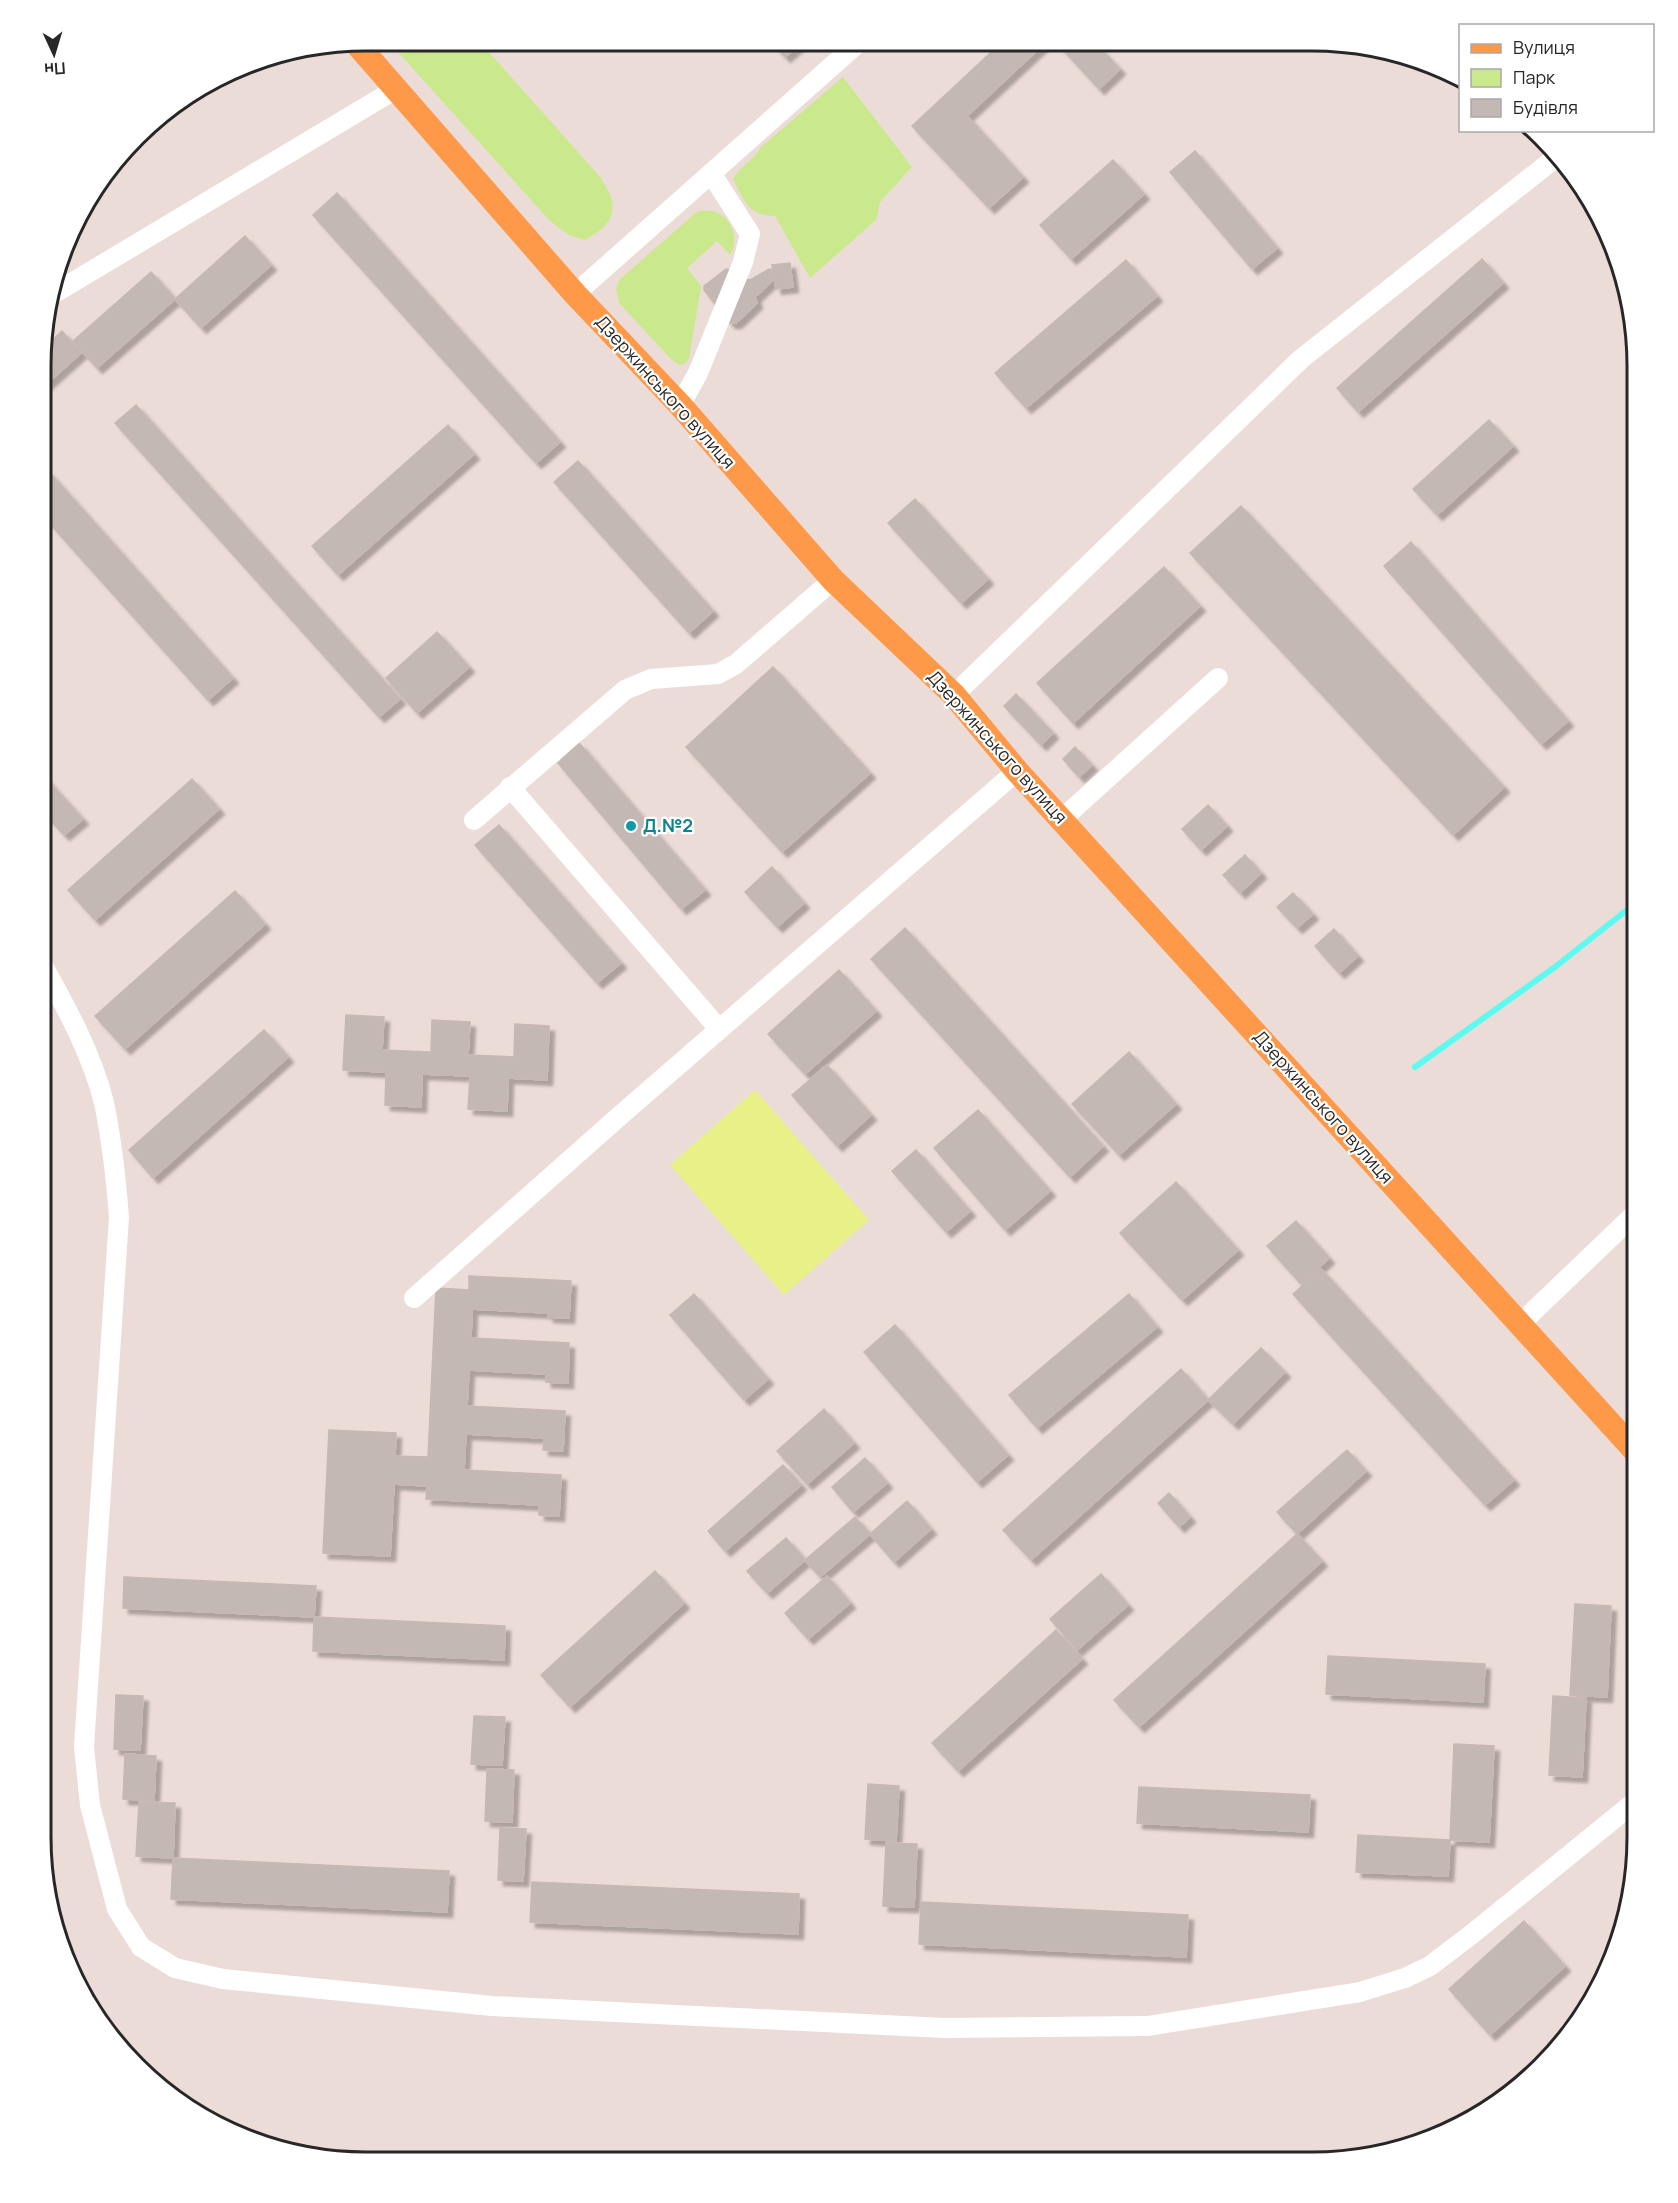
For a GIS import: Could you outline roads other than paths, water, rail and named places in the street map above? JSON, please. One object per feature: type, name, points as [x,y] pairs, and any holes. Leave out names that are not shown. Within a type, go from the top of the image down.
[{"type":"main road","name":"Дзержинського вулиця","points":[[363,51],[575,294],[680,405],[833,580],[954,695],[1017,771],[1627,1442]]},
{"type":"street","points":[[575,294],[849,51]]},
{"type":"street","points":[[61,289],[396,89]]},
{"type":"street","points":[[954,695],[1301,359],[1551,161]]},
{"type":"street","points":[[680,405],[698,373],[743,262],[750,234],[711,173]]},
{"type":"street","points":[[474,820],[625,690],[651,680],[718,674],[736,664],[833,580]]},
{"type":"street","points":[[1062,819],[1218,678]]},
{"type":"street","points":[[414,1298],[719,1029],[1017,771]]},
{"type":"street","points":[[510,787],[719,1029]]},
{"type":"street","points":[[51,982],[88,1055],[103,1101],[113,1151],[119,1217],[84,1747],[90,1805],[117,1909],[141,1947],[175,1968],[223,1979],[492,2006],[945,2028],[1147,2026],[1360,1992],[1405,1978],[1430,1966],[1472,1934],[1627,1808]]},
{"type":"street","points":[[1520,1324],[1627,1222]]},
{"type":"waterway","points":[[1415,1067],[1555,967],[1627,910]]},
{"type":"place","name":"Д.№2","points":[[631,826]]}]
